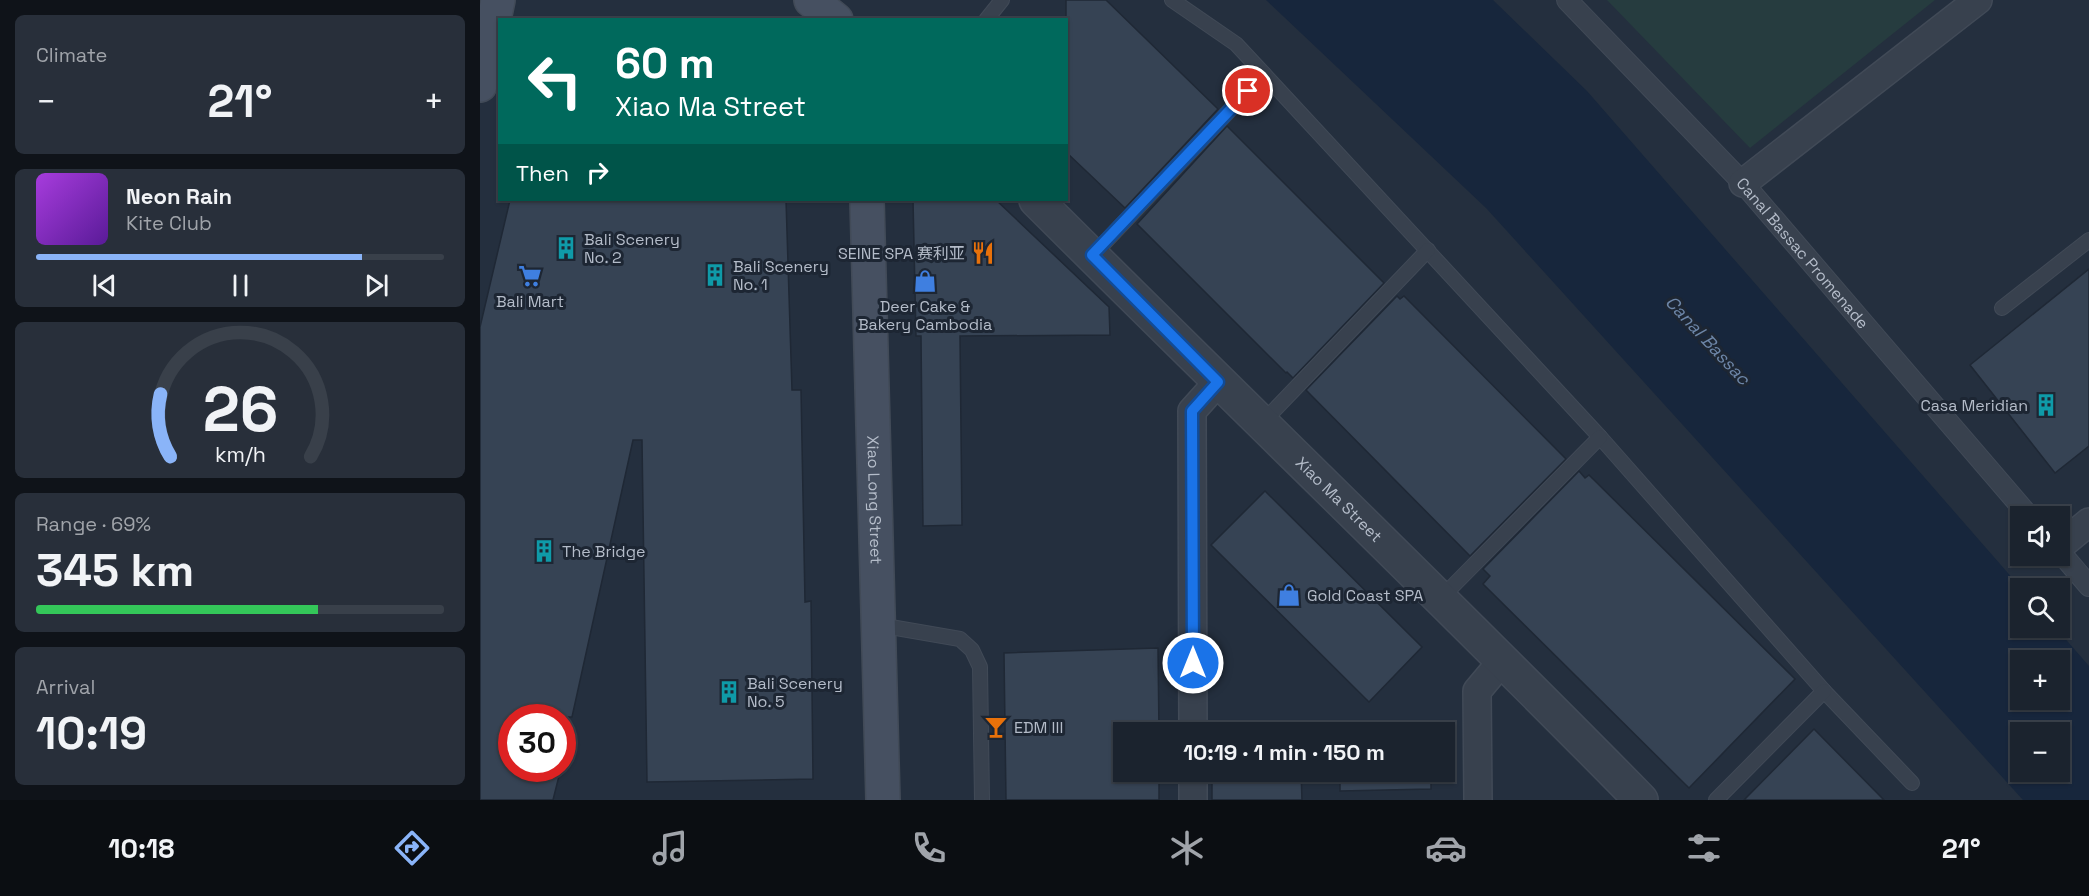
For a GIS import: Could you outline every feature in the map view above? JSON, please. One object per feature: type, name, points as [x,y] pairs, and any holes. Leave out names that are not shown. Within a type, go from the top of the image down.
[{"type":"main road","points":[[480,85],[498,0]]},
{"type":"main road","points":[[811,0],[834,18]]},
{"type":"main road","name":"Xiao Long Street","points":[[867,201],[883,800]]},
{"type":"street","name":"Canal Bassac Promenade","points":[[1567,0],[1743,183],[2020,506]]},
{"type":"street","points":[[1743,183],[1978,0]]},
{"type":"street","name":"Xiao Ma Street","points":[[1037,201],[1218,382],[1503,660],[1641,800]]},
{"type":"street","points":[[1193,722],[1192,411],[1218,382]]},
{"type":"street","points":[[2070,538],[2089,522]]},
{"type":"street","points":[[2070,564],[2089,586]]},
{"type":"street","points":[[1478,800],[1477,691],[1503,660]]},
{"type":"street","points":[[1193,782],[1193,800]]},
{"type":"lane","points":[[988,18],[1002,0]]},
{"type":"lane","points":[[1172,0],[1236,44],[1600,437],[1824,691],[1912,783]]},
{"type":"lane","points":[[1092,255],[1264,74]]},
{"type":"lane","points":[[2002,308],[2089,240]]},
{"type":"lane","points":[[1261,424],[1428,250]]},
{"type":"lane","points":[[1440,599],[1600,437]]},
{"type":"lane","points":[[878,625],[960,639],[972,650],[980,666],[982,800]]},
{"type":"lane","points":[[1716,800],[1824,691]]},
{"type":"green space","points":[[1607,0],[1935,0],[1750,148]]},
{"type":"water","name":"Canal Bassac","points":[[1266,0],[1493,0],[1587,91],[2012,578],[2010,578],[2010,638],[2065,638],[2089,666],[2089,800],[2023,800],[1486,208]]},
{"type":"building","points":[[1066,0],[1106,0],[1218,109],[1125,208],[1068,154],[1068,18],[1066,18]]},
{"type":"building","points":[[1227,126],[1384,283],[1293,378],[1137,224]]},
{"type":"building","points":[[510,201],[786,201],[792,390],[801,390],[805,602],[811,601],[813,779],[647,782],[642,440],[633,440],[575,704],[498,704],[498,782],[558,782],[553,800],[480,800],[480,327]]},
{"type":"building","name":"SEINE SPA 赛利亚","points":[[913,201],[997,201],[1109,307],[1110,335],[960,336],[962,525],[923,526],[921,336],[916,336]]},
{"type":"building","name":"Casa Meridian","points":[[2089,269],[2089,446],[2055,473],[1970,365]]},
{"type":"building","points":[[1397,296],[1400,299],[1404,296],[1566,459],[1470,556],[1306,390]]},
{"type":"building","points":[[1579,471],[1585,478],[1589,475],[1795,679],[1689,788],[1483,584],[1490,576],[1483,569]]},
{"type":"building","points":[[1265,491],[1422,647],[1369,702],[1211,545]]},
{"type":"building","points":[[1158,648],[1159,722],[1113,722],[1113,782],[1159,782],[1159,800],[1006,800],[1004,653]]},
{"type":"building","points":[[1814,729],[1884,800],[1744,800]]},
{"type":"building","points":[[1212,782],[1301,782],[1302,800],[1212,800]]},
{"type":"building","points":[[1340,782],[1431,782],[1431,789],[1340,791]]},
{"type":"place","name":"Bali Scenery No. 2","points":[[566,248]]},
{"type":"place","name":"SEINE SPA 赛利亚","points":[[983,253]]},
{"type":"place","name":"Bali Scenery No. 1","points":[[715,275]]},
{"type":"place","name":"Bali Mart","points":[[530,276]]},
{"type":"place","name":"Deer Cake & Bakery Cambodia","points":[[925,281]]},
{"type":"place","name":"Casa Meridian","points":[[2046,405]]},
{"type":"place","name":"The Bridge","points":[[544,551]]},
{"type":"place","name":"Gold Coast SPA","points":[[1289,595]]},
{"type":"place","name":"Bali Scenery No. 5","points":[[729,692]]},
{"type":"place","name":"EDM III","points":[[996,727]]},
{"type":"route","points":[[1193,663],[1192,411],[1218,382],[1092,255],[1248,91]]}]
